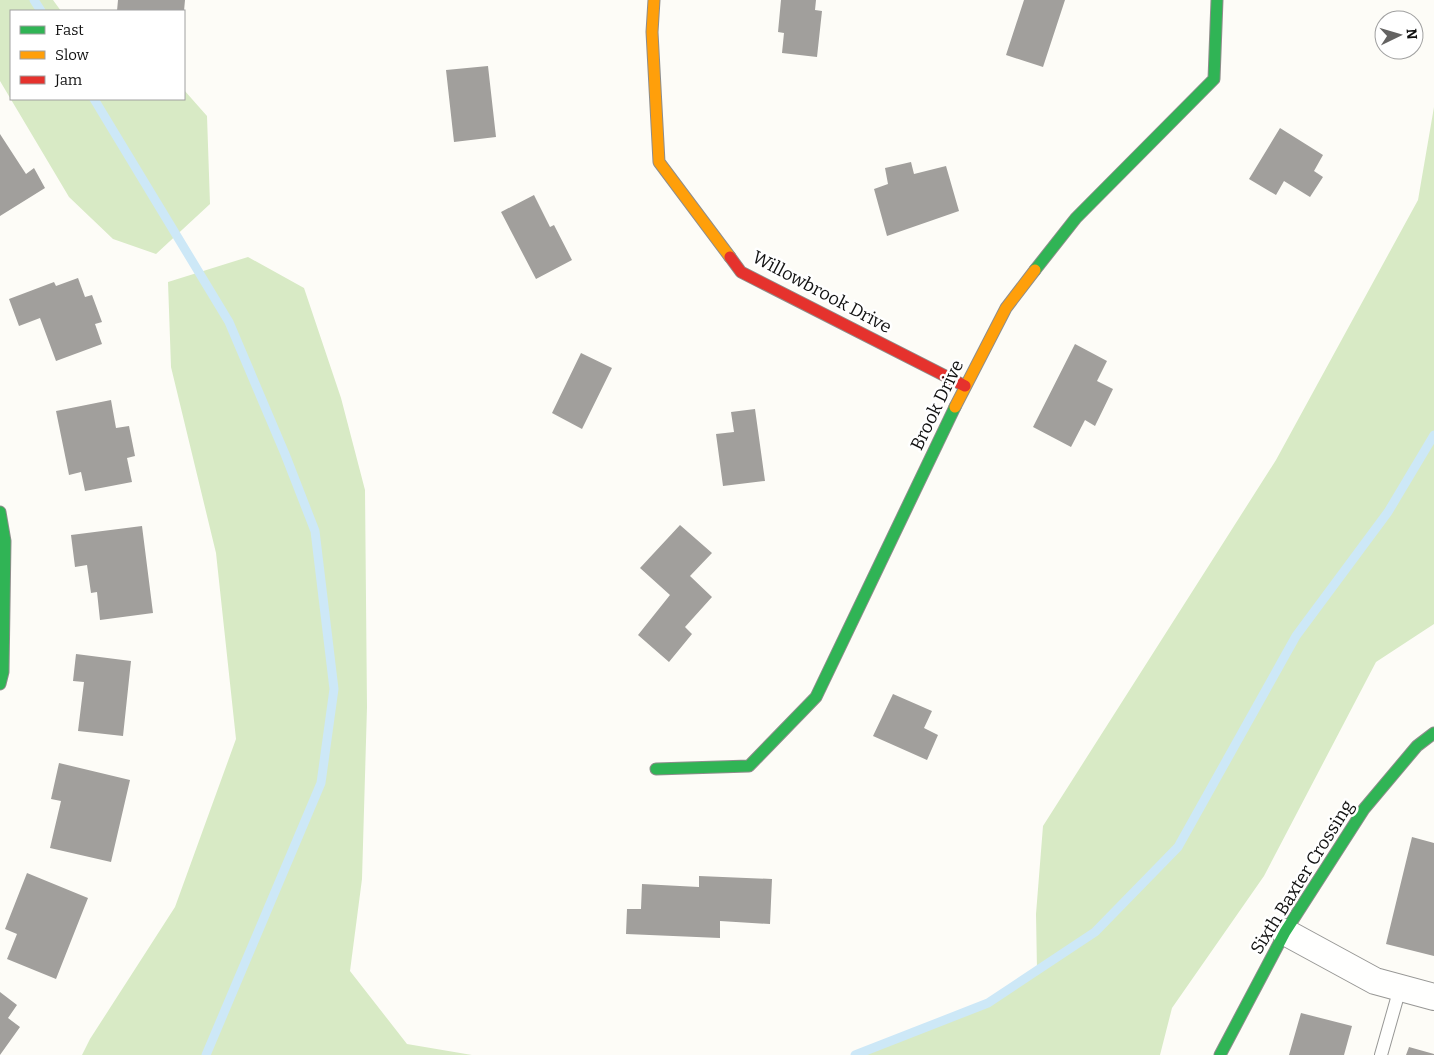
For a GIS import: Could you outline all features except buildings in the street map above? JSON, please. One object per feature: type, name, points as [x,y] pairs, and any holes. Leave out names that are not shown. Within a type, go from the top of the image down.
[{"type":"street","name":"Willowbrook Drive","points":[[654,0],[652,32],[659,162],[741,272],[965,386]]},
{"type":"street","name":"Brook Drive","points":[[656,769],[750,766],[816,697],[965,386],[1006,308],[1076,218],[1214,79],[1217,0]]},
{"type":"street","points":[[0,512],[5,542],[3,672],[0,684]]},
{"type":"street","name":"Sixth Baxter Crossing","points":[[1220,1055],[1285,932],[1364,809],[1417,746],[1434,733]]},
{"type":"street","points":[[1285,932],[1375,981],[1434,997]]},
{"type":"lane","points":[[1381,1055],[1400,988]]},
{"type":"green space","points":[[0,0],[53,0],[60,10],[10,10],[10,98],[0,81]]},
{"type":"green space","points":[[185,91],[207,116],[210,204],[156,254],[113,239],[69,197],[11,100],[185,100]]},
{"type":"green space","points":[[1434,107],[1434,624],[1376,662],[1264,876],[1172,1008],[1160,1055],[855,1055],[988,1003],[1037,970],[1036,914],[1043,826],[1276,460],[1418,200]]},
{"type":"green space","points":[[248,257],[304,288],[341,398],[365,490],[367,707],[362,879],[350,971],[407,1044],[472,1055],[82,1055],[90,1039],[175,907],[236,739],[216,553],[171,367],[168,282]]},
{"type":"waterway","points":[[34,0],[40,10]]},
{"type":"waterway","points":[[95,100],[229,322],[285,454],[315,531],[334,689],[321,783],[206,1055]]},
{"type":"waterway","points":[[855,1055],[988,1003],[1095,932],[1178,847],[1296,636],[1388,512],[1434,435]]},
{"type":"traffic: fast","points":[[1035,270],[1076,218],[1214,79],[1217,0]]},
{"type":"traffic: fast","points":[[656,769],[749,766],[816,697],[955,407]]},
{"type":"traffic: fast","points":[[0,512],[5,541],[3,672],[0,684]]},
{"type":"traffic: fast","points":[[1220,1055],[1285,932],[1364,809],[1417,746],[1434,733]]},
{"type":"traffic: slow","points":[[654,0],[652,32],[659,162],[730,257]]},
{"type":"traffic: slow","points":[[955,407],[1006,308],[1035,270]]},
{"type":"traffic: jam","points":[[730,257],[741,272],[965,386]]}]
